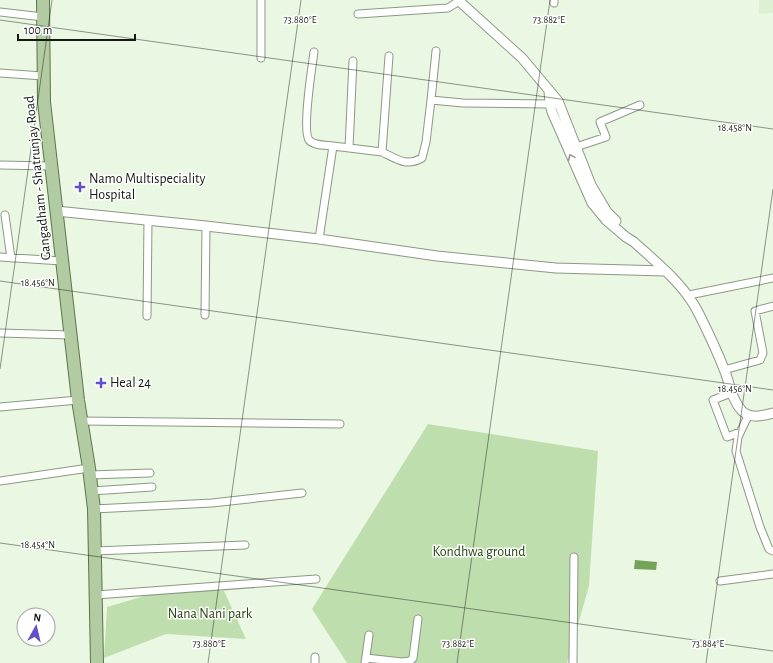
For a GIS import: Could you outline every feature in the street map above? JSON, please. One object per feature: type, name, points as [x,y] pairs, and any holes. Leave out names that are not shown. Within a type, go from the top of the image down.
[{"type":"main road","name":"Gangadham - Shatrunjay Road","points":[[43,0],[44,102],[70,336],[81,421],[90,471],[94,510],[97,663]]},
{"type":"street","points":[[261,0],[261,58]]},
{"type":"street","points":[[358,14],[448,8],[459,1],[522,58],[549,92],[576,147],[591,185],[607,212],[630,234],[634,242]]},
{"type":"street","points":[[0,12],[43,17]]},
{"type":"street","points":[[314,52],[307,119],[307,134],[309,140],[313,143],[382,152],[406,163],[416,162],[422,158],[426,142],[436,51]]},
{"type":"street","points":[[382,152],[389,56]]},
{"type":"street","points":[[349,148],[352,61]]},
{"type":"street","points":[[0,73],[43,76]]},
{"type":"street","points":[[431,100],[463,103],[554,103]]},
{"type":"street","points":[[554,103],[561,135],[592,203],[606,220],[634,242],[689,295],[724,370],[731,393],[741,410],[748,416],[773,413]]},
{"type":"street","points":[[576,147],[606,137],[600,122],[640,105]]},
{"type":"street","points":[[319,239],[333,146]]},
{"type":"street","points":[[0,166],[51,166]]},
{"type":"street","points":[[56,211],[206,226],[319,239],[437,256],[556,268],[665,271]]},
{"type":"street","points":[[5,215],[11,258]]},
{"type":"street","points":[[147,316],[148,220]]},
{"type":"street","points":[[205,315],[206,226]]},
{"type":"street","points":[[0,257],[62,260]]},
{"type":"street","points":[[689,295],[773,278]]},
{"type":"street","points":[[724,370],[760,360],[763,353],[755,311],[773,306]]},
{"type":"street","points":[[0,333],[70,336]]},
{"type":"street","points":[[731,393],[713,400],[727,437],[740,432]]},
{"type":"street","points":[[0,407],[78,400]]},
{"type":"street","points":[[748,416],[740,432],[736,452],[760,527],[769,549],[773,551]]},
{"type":"street","points":[[81,421],[340,424]]},
{"type":"street","points":[[0,480],[90,471],[150,473]]},
{"type":"street","points":[[92,491],[152,487]]},
{"type":"street","points":[[94,510],[212,503],[302,493]]},
{"type":"street","points":[[95,551],[245,545]]},
{"type":"street","points":[[573,663],[574,557]]},
{"type":"street","points":[[720,581],[773,574]]},
{"type":"street","points":[[96,596],[316,579]]},
{"type":"street","points":[[369,636],[366,661],[410,661],[413,658],[418,619]]},
{"type":"shaded area","points":[[759,0],[773,0],[773,13],[759,14]]},
{"type":"shaded area","points":[[635,560],[657,562],[656,570],[634,569]]},
{"type":"green space","name":"Kondhwa ground","points":[[428,424],[598,451],[589,586],[567,663],[347,663],[312,609]]},
{"type":"green space","name":"Nana Nani park","points":[[161,591],[224,591],[246,639],[166,634],[104,658],[107,607]]},
{"type":"place","name":"Namo Multispeciality Hospital","points":[[80,187]]},
{"type":"place","name":"Heal 24","points":[[101,383]]}]
